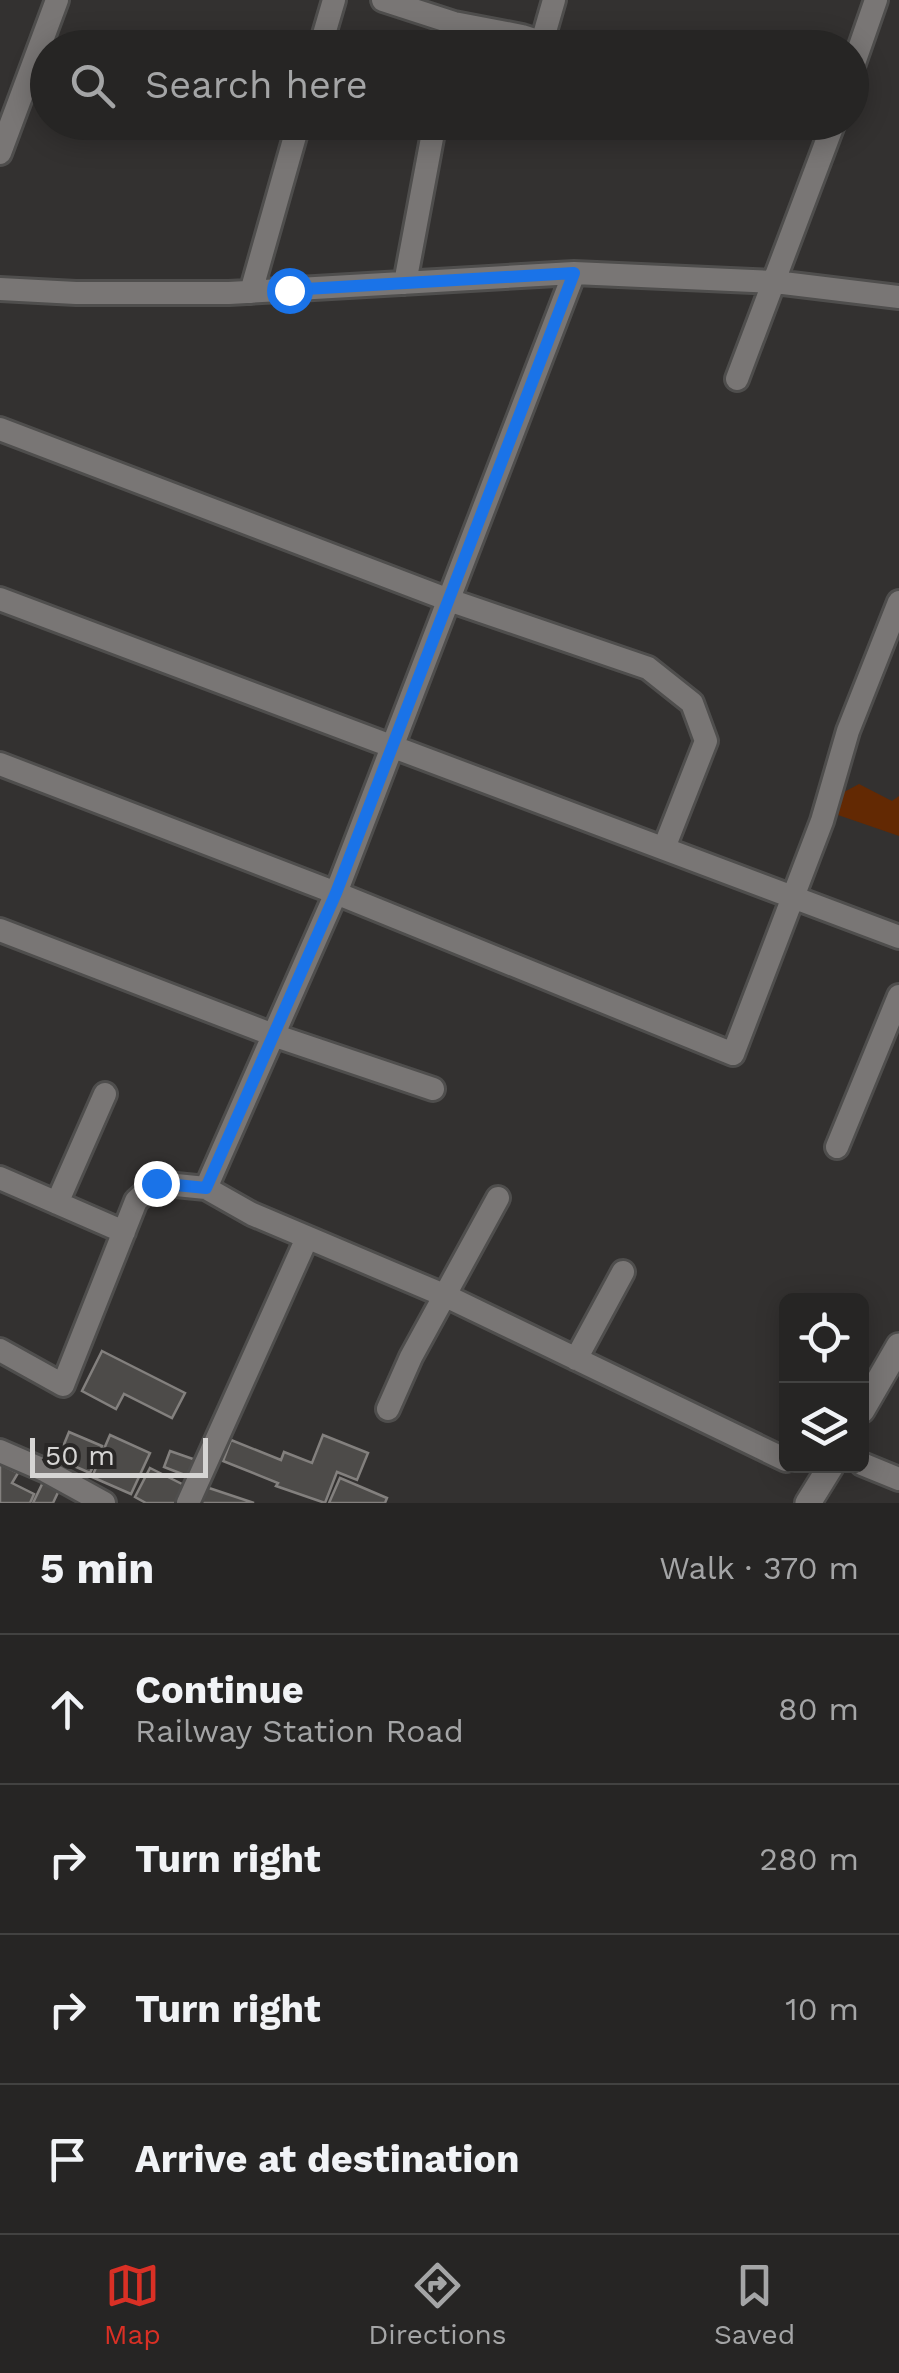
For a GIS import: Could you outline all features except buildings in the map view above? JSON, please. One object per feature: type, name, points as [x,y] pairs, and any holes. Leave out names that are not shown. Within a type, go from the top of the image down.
[{"type":"main road","points":[[869,1398],[899,1346]]},
{"type":"main road","points":[[808,1503],[827,1473]]},
{"type":"street","points":[[45,30],[56,0]]},
{"type":"street","points":[[325,30],[334,0]]},
{"type":"street","points":[[383,0],[485,30]]},
{"type":"street","points":[[551,30],[554,0]]},
{"type":"street","points":[[866,30],[876,0]]},
{"type":"street","points":[[453,30],[454,23]]},
{"type":"street","points":[[0,153],[30,71]]},
{"type":"street","points":[[250,292],[294,140]]},
{"type":"street","points":[[405,283],[432,140]]},
{"type":"street","points":[[737,379],[828,140]]},
{"type":"street","points":[[0,289],[250,292],[574,273],[774,282],[899,297]]},
{"type":"street","points":[[206,1188],[336,893],[574,273]]},
{"type":"street","points":[[0,430],[449,600],[648,668],[692,703],[706,741],[664,848]]},
{"type":"street","points":[[0,599],[899,937]]},
{"type":"street","points":[[0,764],[336,893],[734,1054],[822,822],[848,730],[899,602]]},
{"type":"street","points":[[0,930],[276,1036],[433,1089]]},
{"type":"street","points":[[837,1147],[899,996]]},
{"type":"street","points":[[57,1203],[105,1094]]},
{"type":"street","points":[[0,1178],[124,1232]]},
{"type":"street","points":[[0,1350],[63,1386],[136,1201],[156,1183],[206,1188],[252,1214],[446,1296],[779,1457]]},
{"type":"street","points":[[388,1408],[498,1198]]},
{"type":"street","points":[[188,1503],[307,1238]]},
{"type":"street","points":[[576,1360],[623,1272]]},
{"type":"street","points":[[0,1451],[104,1503]]},
{"type":"street","points":[[869,1467],[899,1479]]},
{"type":"shaded area","points":[[859,784],[892,801],[899,796],[899,836],[838,815],[844,792]]},
{"type":"route","points":[[156,1183],[206,1188],[276,1036],[336,893],[574,273],[289,290]]}]
